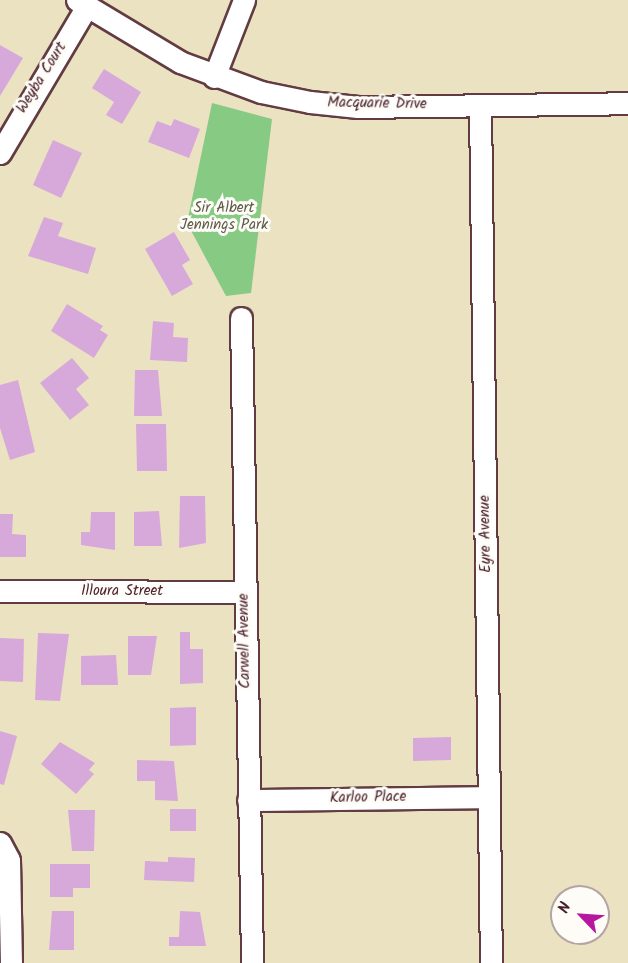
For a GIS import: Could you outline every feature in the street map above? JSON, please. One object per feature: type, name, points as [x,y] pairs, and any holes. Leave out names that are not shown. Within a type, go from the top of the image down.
[{"type":"street","points":[[214,77],[244,0]]},
{"type":"street","name":"Macquarie Drive","points":[[82,3],[161,52],[214,77],[320,103],[480,105],[628,103]]},
{"type":"street","name":"Weyba Court","points":[[0,153],[82,3]]},
{"type":"street","name":"Eyre Avenue","points":[[480,105],[490,963]]},
{"type":"street","name":"Carwell Avenue","points":[[241,318],[252,963]]},
{"type":"street","name":"Illoura Street","points":[[0,591],[244,592]]},
{"type":"street","name":"Karloo Place","points":[[248,800],[489,797]]},
{"type":"street","points":[[4,840],[9,860],[11,963]]},
{"type":"green space","name":"Sir Albert Jennings Park","points":[[212,103],[272,119],[251,293],[226,296],[187,223]]},
{"type":"building","points":[[0,45],[23,58],[0,96]]},
{"type":"building","points":[[104,69],[141,92],[122,124],[106,115],[114,102],[92,88]]},
{"type":"building","points":[[174,119],[200,129],[189,158],[148,142],[157,121],[171,126]]},
{"type":"building","points":[[53,140],[82,153],[61,198],[33,185]]},
{"type":"building","points":[[44,217],[63,223],[58,236],[96,248],[88,274],[28,256]]},
{"type":"building","points":[[174,232],[190,260],[182,265],[193,284],[172,296],[145,249]]},
{"type":"building","points":[[67,304],[103,326],[100,330],[108,335],[94,358],[51,331]]},
{"type":"building","points":[[153,321],[174,323],[173,337],[188,338],[187,362],[150,360]]},
{"type":"building","points":[[72,358],[89,378],[76,389],[89,405],[70,420],[40,383]]},
{"type":"building","points":[[135,370],[158,370],[162,416],[134,416]]},
{"type":"building","points":[[18,380],[35,452],[10,460],[0,428],[0,385]]},
{"type":"building","points":[[136,424],[166,424],[167,471],[137,471]]},
{"type":"building","points":[[180,496],[205,496],[206,543],[179,548]]},
{"type":"building","points":[[159,511],[162,546],[134,546],[134,512]]},
{"type":"building","points":[[91,512],[115,512],[115,550],[81,545],[81,532],[90,532]]},
{"type":"building","points":[[0,514],[13,514],[12,534],[26,535],[26,557],[0,557]]},
{"type":"building","points":[[180,632],[190,632],[190,649],[203,649],[203,683],[180,684]]},
{"type":"building","points":[[38,633],[69,634],[60,701],[35,700]]},
{"type":"building","points":[[128,636],[157,636],[151,675],[128,675]]},
{"type":"building","points":[[0,638],[24,639],[23,682],[0,681]]},
{"type":"building","points":[[116,655],[118,685],[81,685],[81,656]]},
{"type":"building","points":[[196,707],[196,745],[170,746],[170,708]]},
{"type":"building","points":[[0,731],[17,736],[4,785],[0,784]]},
{"type":"building","points":[[451,737],[451,760],[413,761],[413,738]]},
{"type":"building","points":[[60,742],[95,763],[89,770],[94,774],[76,794],[41,764]]},
{"type":"building","points":[[137,760],[174,761],[178,801],[155,800],[155,781],[137,781]]},
{"type":"building","points":[[170,809],[196,809],[196,831],[170,831]]},
{"type":"building","points":[[68,810],[95,810],[94,851],[72,851]]},
{"type":"building","points":[[168,857],[195,858],[194,882],[144,880],[145,861],[168,862]]},
{"type":"building","points":[[50,864],[90,864],[90,888],[73,888],[73,897],[50,897]]},
{"type":"building","points":[[52,911],[74,911],[74,950],[49,950]]},
{"type":"building","points":[[180,911],[200,912],[206,946],[169,946],[169,937],[179,937]]}]
